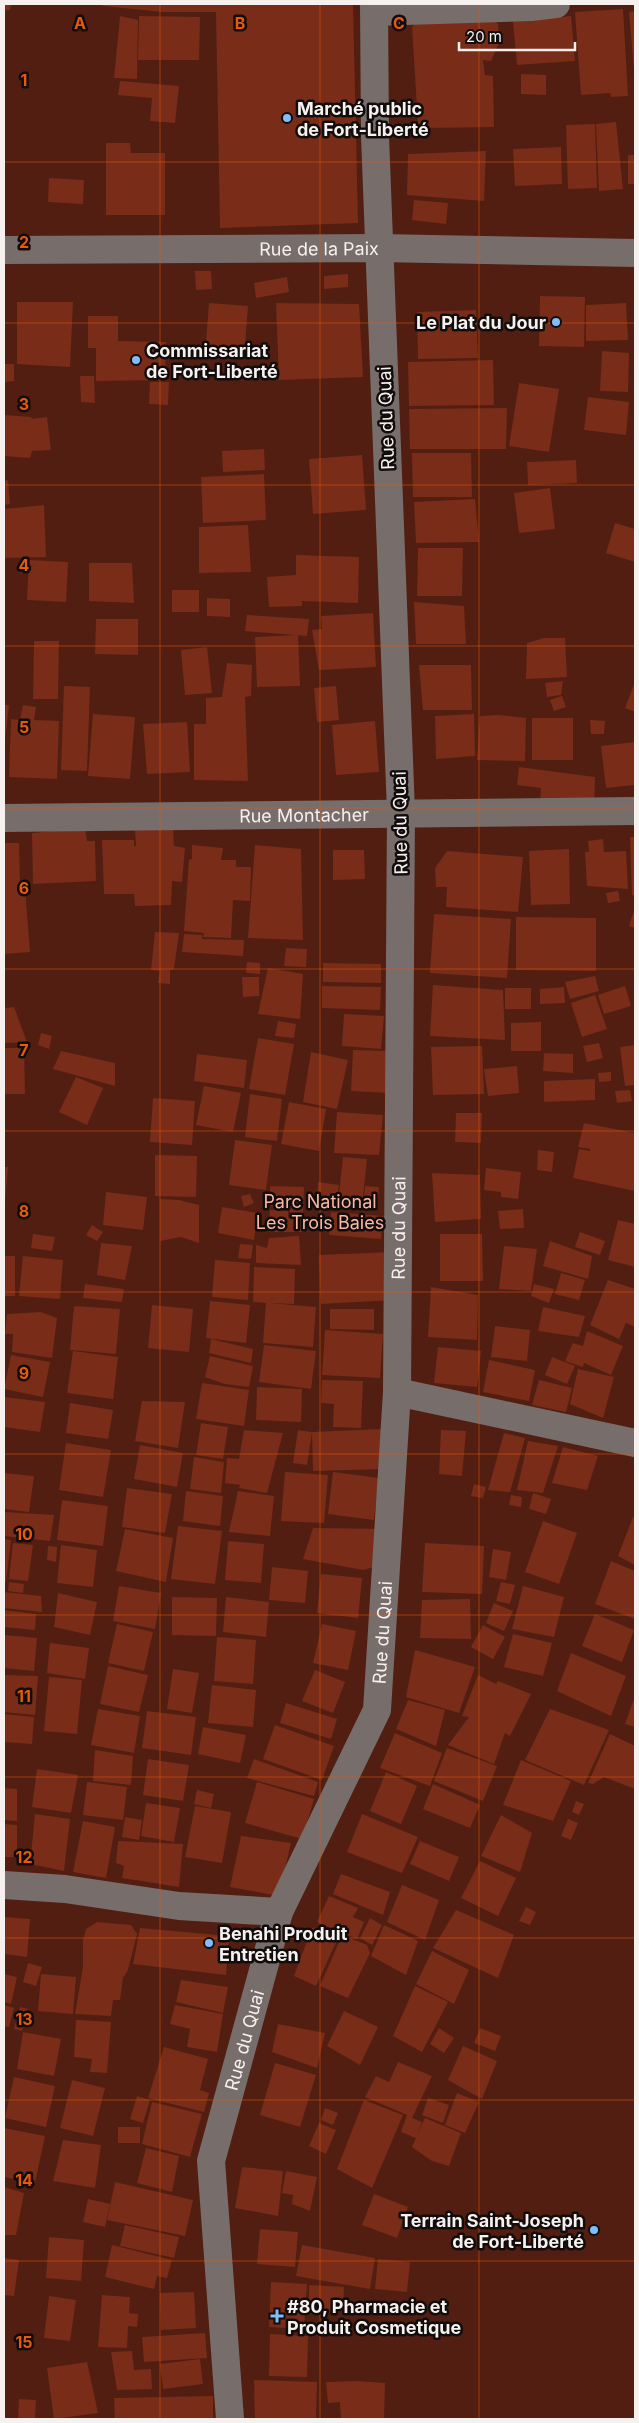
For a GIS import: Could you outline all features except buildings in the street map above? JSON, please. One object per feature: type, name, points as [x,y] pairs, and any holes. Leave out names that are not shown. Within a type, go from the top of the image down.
[{"type":"street","points":[[374,8],[531,7],[556,4]]},
{"type":"street","name":"Rue du Quai","points":[[230,2419],[211,2161],[279,1912],[377,1710],[397,1392],[401,812],[379,248],[374,8]]},
{"type":"street","name":"Rue de la Paix","points":[[4,250],[379,248],[635,253]]},
{"type":"street","name":"Rue Montacher","points":[[4,818],[401,812],[635,811]]},
{"type":"street","points":[[397,1392],[635,1443]]},
{"type":"street","points":[[4,1885],[65,1889],[178,1906],[279,1912]]},
{"type":"green space","name":"Parc National Les Trois Baies","points":[[4,4],[635,4],[635,2419],[4,2419]]},
{"type":"place","name":"Marché public de Fort-Liberté","points":[[287,118]]},
{"type":"place","name":"Le Plat du Jour","points":[[556,322]]},
{"type":"place","name":"Commissariat de Fort-Liberté","points":[[136,360]]},
{"type":"place","name":"Benahi Produit Entretien","points":[[209,1943]]},
{"type":"place","name":"Terrain Saint-Joseph de Fort-Liberté","points":[[594,2230]]},
{"type":"place","name":"#80, Pharmacie et Produit Cosmetique","points":[[277,2316]]}]
